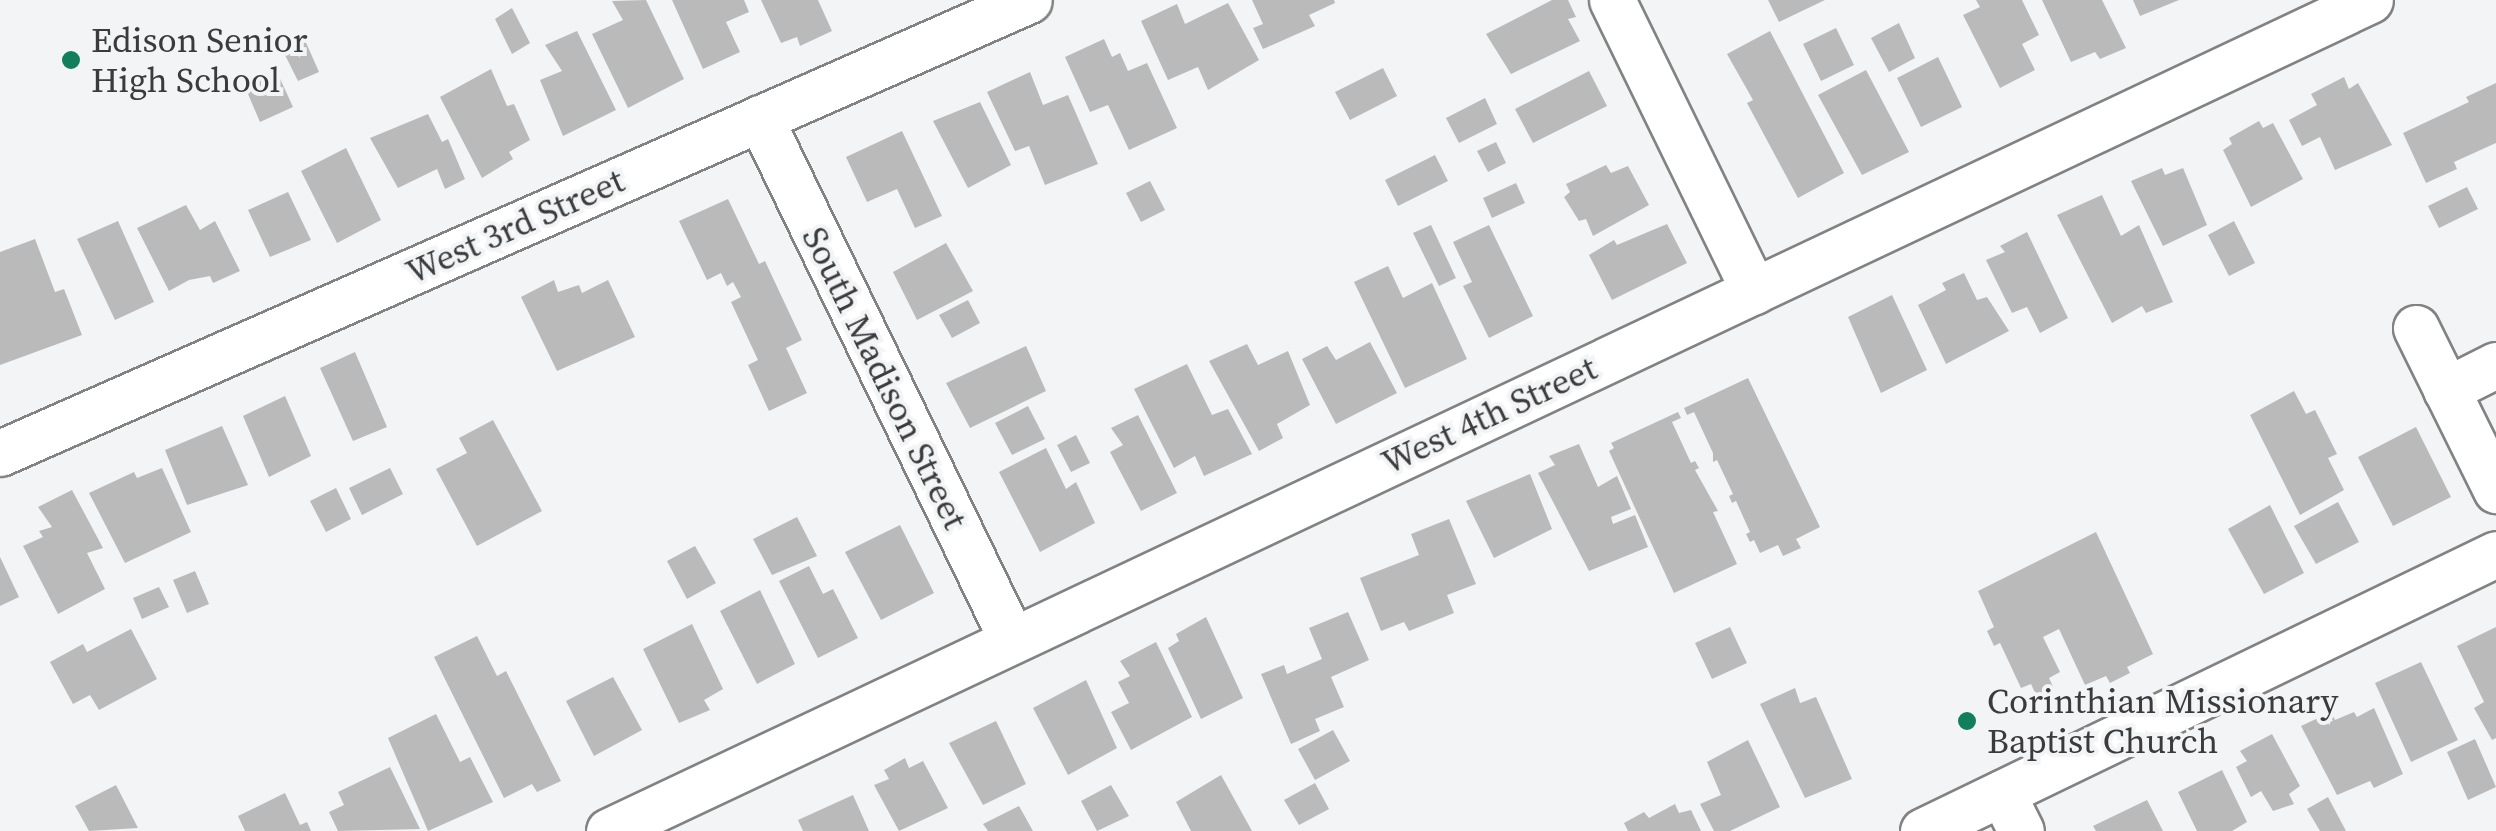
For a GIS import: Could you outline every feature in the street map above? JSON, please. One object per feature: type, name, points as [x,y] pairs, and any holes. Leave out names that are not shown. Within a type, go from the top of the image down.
[{"type":"street","name":"West 3rd Street","points":[[0,453],[1029,0]]},
{"type":"street","points":[[1612,0],[1754,291]]},
{"type":"street","name":"West 4th Street","points":[[609,831],[2370,0]]},
{"type":"street","name":"South Madison Street","points":[[760,118],[1011,638]]},
{"type":"street","points":[[2416,328],[2496,490]]},
{"type":"street","points":[[2446,390],[2496,365]]},
{"type":"street","points":[[1923,831],[2012,812],[2496,554]]},
{"type":"building","points":[[646,0],[684,79],[628,108],[592,34],[623,20],[612,1]]},
{"type":"building","points":[[672,0],[744,0],[749,12],[726,22],[740,52],[703,69]]},
{"type":"building","points":[[761,0],[818,0],[832,31],[800,46],[797,37],[781,43]]},
{"type":"building","points":[[1252,0],[1335,3],[1309,15],[1315,26],[1263,49],[1253,28],[1263,24]]},
{"type":"building","points":[[1552,0],[1568,0],[1576,17],[1568,19],[1580,41],[1511,74],[1486,34]]},
{"type":"building","points":[[1768,0],[1825,0],[1779,22]]},
{"type":"building","points":[[1976,0],[2022,0],[2039,35],[2022,44],[2035,70],[2000,88],[1963,15],[1980,7]]},
{"type":"building","points":[[2042,0],[2102,0],[2126,48],[2100,59],[2095,52],[2071,62]]},
{"type":"building","points":[[2133,0],[2179,0],[2140,16]]},
{"type":"building","points":[[1228,3],[1259,60],[1208,90],[1198,67],[1168,80],[1141,21],[1177,4],[1185,24]]},
{"type":"building","points":[[512,8],[530,43],[512,54],[495,19]]},
{"type":"building","points":[[1899,23],[1915,58],[1889,72],[1871,38]]},
{"type":"building","points":[[1836,28],[1854,65],[1821,81],[1803,44]]},
{"type":"building","points":[[577,31],[616,110],[563,136],[540,80],[562,71],[545,45]]},
{"type":"building","points":[[1770,31],[1844,173],[1798,198],[1747,103],[1753,100],[1727,54]]},
{"type":"building","points":[[304,38],[319,72],[298,81],[282,49]]},
{"type":"building","points":[[1104,39],[1112,57],[1120,53],[1128,71],[1147,63],[1177,128],[1129,150],[1108,105],[1090,112],[1065,57]]},
{"type":"building","points":[[1938,57],[1962,107],[1921,127],[1897,78]]},
{"type":"building","points":[[1383,68],[1397,96],[1350,120],[1335,92]]},
{"type":"building","points":[[491,69],[507,106],[514,104],[530,140],[509,152],[513,159],[482,178],[440,97]]},
{"type":"building","points":[[1866,70],[1909,152],[1862,175],[1818,95]]},
{"type":"building","points":[[1589,71],[1607,106],[1533,143],[1515,109]]},
{"type":"building","points":[[277,72],[293,107],[260,122],[245,87]]},
{"type":"building","points":[[1030,72],[1043,105],[1068,95],[1098,164],[1045,185],[1029,146],[1015,151],[987,92]]},
{"type":"building","points":[[2344,77],[2349,89],[2358,83],[2392,145],[2335,170],[2320,137],[2302,146],[2289,120],[2317,105],[2311,94]]},
{"type":"building","points":[[2496,83],[2496,143],[2454,162],[2457,169],[2426,183],[2403,133],[2469,102],[2466,97]]},
{"type":"building","points":[[1485,98],[1497,124],[1459,143],[1446,118]]},
{"type":"building","points":[[980,102],[1011,165],[968,188],[933,121]]},
{"type":"building","points":[[428,114],[442,142],[448,139],[465,179],[445,189],[437,169],[398,188],[370,138]]},
{"type":"building","points":[[2259,121],[2263,128],[2273,123],[2303,179],[2251,207],[2223,150],[2232,144],[2229,138]]},
{"type":"building","points":[[902,131],[942,216],[915,228],[897,189],[867,202],[846,157]]},
{"type":"building","points":[[1496,142],[1506,163],[1488,172],[1477,151]]},
{"type":"building","points":[[346,148],[381,220],[337,243],[301,171]]},
{"type":"building","points":[[1435,155],[1448,181],[1398,206],[1385,180]]},
{"type":"building","points":[[1606,165],[1611,173],[1628,166],[1649,205],[1593,236],[1586,219],[1579,221],[1564,197],[1570,192],[1566,184]]},
{"type":"building","points":[[2162,168],[2165,175],[2183,168],[2207,225],[2163,246],[2131,181]]},
{"type":"building","points":[[1150,181],[1165,210],[1141,222],[1126,193]]},
{"type":"building","points":[[1516,183],[1525,203],[1492,218],[1483,198]]},
{"type":"building","points":[[2467,187],[2478,209],[2439,228],[2428,206]]},
{"type":"building","points":[[288,192],[311,240],[270,257],[248,210]]},
{"type":"building","points":[[2102,195],[2121,236],[2139,225],[2173,302],[2146,313],[2142,306],[2112,323],[2057,215]]},
{"type":"building","points":[[728,199],[759,264],[765,261],[802,340],[786,348],[807,393],[769,411],[748,365],[758,360],[731,302],[741,297],[733,282],[727,286],[721,273],[707,280],[679,221]]},
{"type":"building","points":[[186,205],[200,230],[215,221],[240,271],[213,283],[210,276],[189,280],[169,291],[137,228]]},
{"type":"building","points":[[118,221],[154,302],[115,320],[77,239]]},
{"type":"building","points":[[2234,221],[2255,263],[2229,276],[2208,235]]},
{"type":"building","points":[[1667,224],[1687,263],[1612,300],[1589,255],[1614,240],[1617,245]]},
{"type":"building","points":[[1431,225],[1456,278],[1439,286],[1413,233]]},
{"type":"building","points":[[1489,225],[1533,316],[1489,338],[1463,286],[1472,282],[1453,242]]},
{"type":"building","points":[[2027,232],[2068,318],[2040,333],[2027,307],[2012,313],[1986,260],[2005,252],[2000,246]]},
{"type":"building","points":[[35,239],[55,292],[64,289],[82,335],[0,365],[0,252]]},
{"type":"building","points":[[946,243],[973,291],[917,320],[893,272]]},
{"type":"building","points":[[1388,266],[1403,298],[1432,283],[1467,359],[1405,388],[1354,282]]},
{"type":"building","points":[[1964,273],[1977,300],[1987,297],[2009,331],[1946,364],[1918,305],[1946,290],[1942,283]]},
{"type":"building","points":[[554,280],[558,292],[579,285],[582,293],[608,280],[635,337],[557,371],[521,297]]},
{"type":"building","points":[[1892,295],[1927,370],[1881,393],[1848,317]]},
{"type":"building","points":[[968,300],[980,323],[952,338],[939,315]]},
{"type":"building","points":[[1370,342],[1397,393],[1336,424],[1302,359],[1327,346],[1336,360]]},
{"type":"building","points":[[1247,344],[1258,365],[1288,351],[1310,405],[1277,424],[1283,438],[1259,451],[1209,361]]},
{"type":"building","points":[[1026,346],[1046,391],[970,428],[946,383]]},
{"type":"building","points":[[355,352],[387,427],[353,441],[320,368]]},
{"type":"building","points":[[1187,364],[1212,415],[1228,409],[1252,454],[1204,476],[1195,456],[1174,468],[1134,389]]},
{"type":"building","points":[[1748,378],[1820,527],[1796,539],[1801,548],[1783,556],[1778,545],[1760,553],[1754,540],[1750,542],[1746,534],[1750,532],[1736,501],[1732,503],[1729,496],[1733,494],[1717,460],[1713,462],[1713,453],[1694,412],[1687,415],[1684,408]]},
{"type":"building","points":[[2294,391],[2306,414],[2315,410],[2337,454],[2328,458],[2344,490],[2300,515],[2250,415]]},
{"type":"building","points":[[285,396],[311,456],[269,477],[243,416]]},
{"type":"building","points":[[1028,406],[1045,439],[1012,455],[995,423]]},
{"type":"building","points":[[1678,412],[1681,418],[1672,422],[1691,463],[1695,461],[1699,468],[1695,470],[1718,511],[1713,512],[1737,564],[1674,593],[1609,451],[1614,448],[1611,443]]},
{"type":"building","points":[[1138,415],[1177,493],[1141,511],[1110,452],[1123,445],[1111,428]]},
{"type":"building","points":[[493,420],[542,511],[477,546],[436,469],[467,453],[459,438]]},
{"type":"building","points":[[222,426],[248,485],[187,505],[165,450]]},
{"type":"building","points":[[2416,427],[2451,497],[2393,526],[2358,457]]},
{"type":"building","points":[[1076,435],[1090,463],[1071,472],[1057,445]]},
{"type":"building","points":[[1579,444],[1598,487],[1617,476],[1631,509],[1611,517],[1613,524],[1635,515],[1648,547],[1589,571],[1538,473],[1555,465],[1549,456]]},
{"type":"building","points":[[1046,448],[1066,489],[1076,482],[1095,523],[1040,552],[999,472]]},
{"type":"building","points":[[162,468],[191,532],[125,563],[89,493],[134,472],[137,478]]},
{"type":"building","points":[[390,468],[403,494],[362,515],[349,488]]},
{"type":"building","points":[[1530,474],[1552,529],[1494,558],[1466,501]]},
{"type":"building","points":[[336,488],[351,519],[326,532],[310,501]]},
{"type":"building","points":[[72,490],[103,548],[87,553],[105,589],[58,614],[23,546],[43,537],[39,531],[52,527],[38,507]]},
{"type":"building","points":[[2338,502],[2359,542],[2316,564],[2294,526]]},
{"type":"building","points":[[2270,505],[2304,573],[2264,594],[2228,529]]},
{"type":"building","points":[[797,517],[817,556],[772,575],[753,539]]},
{"type":"building","points":[[1449,519],[1476,584],[1447,595],[1454,613],[1409,631],[1404,622],[1381,631],[1360,578],[1419,555],[1411,534]]},
{"type":"building","points":[[900,525],[934,593],[881,620],[845,552]]},
{"type":"building","points":[[2096,532],[2153,654],[2127,667],[2130,673],[2110,683],[2106,676],[2085,685],[2059,629],[2043,637],[2060,672],[2049,678],[2054,689],[2037,697],[2031,684],[2021,688],[2000,643],[1994,646],[1987,631],[1994,627],[1978,591]]},
{"type":"building","points":[[695,546],[716,583],[687,599],[667,561]]},
{"type":"building","points":[[0,557],[19,597],[0,606]]},
{"type":"building","points":[[809,566],[823,594],[833,589],[858,638],[818,658],[779,581]]},
{"type":"building","points":[[195,571],[209,604],[187,613],[173,580]]},
{"type":"building","points":[[159,587],[169,607],[142,619],[133,598]]},
{"type":"building","points":[[760,590],[795,664],[757,684],[720,611]]},
{"type":"building","points":[[1348,612],[1369,660],[1331,677],[1344,707],[1315,719],[1320,731],[1291,744],[1261,674],[1284,665],[1287,674],[1322,659],[1309,628]]},
{"type":"building","points":[[1206,617],[1243,698],[1201,719],[1168,648],[1179,641],[1176,634]]},
{"type":"building","points":[[692,624],[723,689],[704,700],[710,710],[679,723],[643,649]]},
{"type":"building","points":[[1730,627],[1747,663],[1712,679],[1695,643]]},
{"type":"building","points":[[2496,627],[2496,738],[2492,740],[2474,708],[2484,702],[2457,646]]},
{"type":"building","points":[[131,629],[157,679],[99,710],[90,695],[73,704],[50,662],[83,644],[87,652]]},
{"type":"building","points":[[477,636],[497,676],[506,671],[561,781],[537,792],[532,784],[504,798],[434,657]]},
{"type":"building","points":[[1156,642],[1192,717],[1131,750],[1111,712],[1129,703],[1118,682],[1130,676],[1120,661]]},
{"type":"building","points":[[2421,662],[2458,740],[2411,762],[2375,683]]},
{"type":"building","points":[[613,677],[642,730],[594,756],[566,701]]},
{"type":"building","points":[[1086,680],[1117,748],[1068,775],[1033,708]]},
{"type":"building","points":[[1795,688],[1800,703],[1816,697],[1852,779],[1805,798],[1760,704]]},
{"type":"building","points":[[2374,708],[2403,774],[2374,788],[2370,781],[2337,795],[2301,726],[2331,712],[2335,720],[2354,712],[2357,717]]},
{"type":"building","points":[[436,714],[460,762],[470,757],[493,802],[428,831],[388,738]]},
{"type":"building","points":[[996,721],[1026,784],[983,805],[949,743]]},
{"type":"building","points":[[1333,730],[1350,761],[1315,780],[1298,749]]},
{"type":"building","points":[[2272,734],[2300,786],[2289,794],[2294,804],[2273,811],[2261,791],[2251,797],[2236,767],[2247,761],[2240,751]]},
{"type":"building","points":[[2475,739],[2496,787],[2468,800],[2447,752]]},
{"type":"building","points":[[1748,740],[1780,807],[1730,831],[1714,831],[1700,804],[1721,795],[1707,762]]},
{"type":"building","points":[[905,758],[909,768],[923,761],[948,808],[899,831],[874,785],[889,779],[884,770]]},
{"type":"building","points":[[390,767],[420,829],[338,831],[329,812],[344,805],[338,792]]},
{"type":"building","points":[[2222,770],[2247,822],[2232,831],[2197,831],[2178,792]]},
{"type":"building","points":[[1221,775],[1252,831],[1191,831],[1176,802]]},
{"type":"building","points":[[1315,783],[1329,809],[1299,825],[1284,800]]},
{"type":"building","points":[[116,785],[138,828],[89,831],[75,806]]},
{"type":"building","points":[[1111,785],[1129,816],[1097,831],[1081,801]]},
{"type":"building","points":[[285,793],[300,825],[307,822],[311,831],[245,831],[238,816]]},
{"type":"building","points":[[853,795],[869,831],[803,831],[798,820]]},
{"type":"building","points":[[2328,797],[2346,831],[2320,831],[2307,809]]},
{"type":"building","points":[[2147,800],[2163,831],[2096,831],[2093,826]]},
{"type":"building","points":[[1675,804],[1679,813],[1691,810],[1701,831],[1628,831],[1624,823],[1644,812],[1649,818]]},
{"type":"building","points":[[1019,806],[1033,831],[988,831],[983,824]]},
{"type":"place","name":"Edison Senior High School","points":[[71,60]]},
{"type":"place","name":"Corinthian Missionary Baptist Church","points":[[1967,721]]}]
